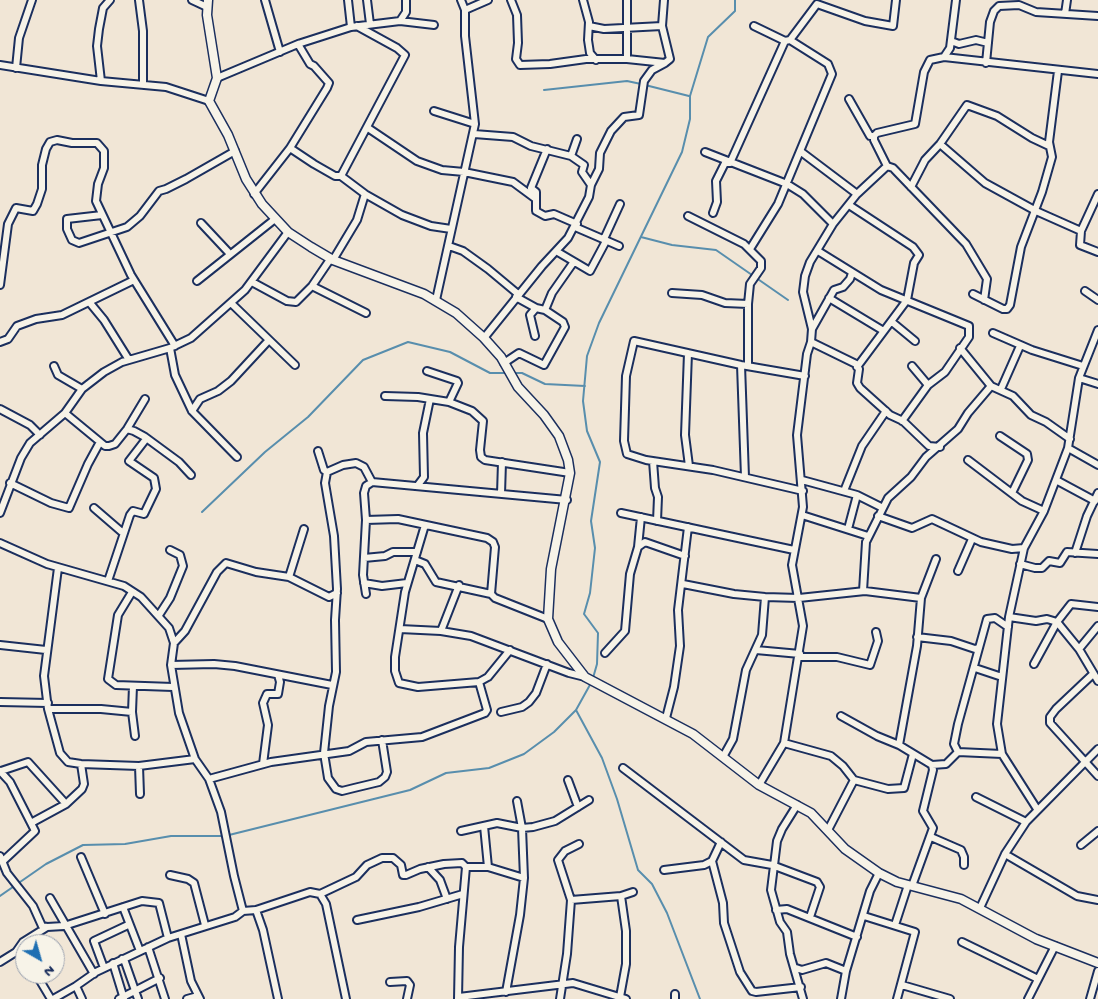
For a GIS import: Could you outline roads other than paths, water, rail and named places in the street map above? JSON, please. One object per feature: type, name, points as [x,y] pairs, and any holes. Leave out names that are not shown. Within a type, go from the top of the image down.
[{"type":"street","points":[[16,68],[19,38],[32,0]]},
{"type":"street","points":[[101,82],[97,46],[103,8],[110,0]]},
{"type":"street","points":[[192,0],[208,3],[217,78],[209,101]]},
{"type":"street","points":[[265,0],[280,52]]},
{"type":"street","points":[[341,176],[405,55],[397,48],[354,26],[348,0]]},
{"type":"street","points":[[367,0],[370,24]]},
{"type":"street","points":[[400,21],[406,12],[406,0]]},
{"type":"street","points":[[436,300],[449,246],[450,229],[461,194],[475,124],[465,36],[465,10],[461,0]]},
{"type":"street","points":[[465,10],[488,0]]},
{"type":"street","points":[[511,0],[516,15],[518,43],[516,59],[520,65],[550,64],[586,59],[627,59],[665,63]]},
{"type":"street","points":[[583,0],[589,26],[588,40],[590,53],[596,60]]},
{"type":"street","points":[[627,0],[627,59]]},
{"type":"street","points":[[484,338],[576,226],[589,197],[591,185],[599,169],[600,153],[610,132],[624,117],[638,115],[644,81],[652,70],[670,59],[662,26],[664,0]]},
{"type":"street","points":[[730,163],[788,40],[817,4],[865,21],[893,26],[896,0]]},
{"type":"street","points":[[944,57],[950,48],[956,0]]},
{"type":"street","points":[[1065,14],[1066,0]]},
{"type":"street","points":[[137,1],[143,31],[143,84]]},
{"type":"street","points":[[986,63],[990,22],[994,11],[999,6],[1019,5],[1036,12],[1098,16]]},
{"type":"street","points":[[217,78],[298,44],[354,26],[400,21],[434,25]]},
{"type":"street","points":[[589,26],[604,29],[662,26]]},
{"type":"street","points":[[750,249],[778,204],[832,74],[828,64],[788,40],[754,26]]},
{"type":"street","points":[[951,41],[959,44],[976,40],[988,44]]},
{"type":"street","points":[[254,194],[290,148],[325,92],[328,83],[314,66],[310,64],[298,44]]},
{"type":"street","points":[[586,59],[590,53]]},
{"type":"street","points":[[874,136],[877,133],[915,124],[927,64],[930,60],[944,57],[1098,74]]},
{"type":"street","points":[[0,65],[101,82],[143,84],[181,90],[209,101],[235,151],[254,194],[288,232],[332,259],[436,300],[456,313],[484,338],[504,363],[518,387],[544,414],[559,436],[568,460],[570,473],[551,569],[548,619],[558,642],[585,677]]},
{"type":"street","points":[[973,294],[1003,310],[1007,309],[1010,305],[1021,246],[1036,211],[1052,157],[1050,146],[1058,71]]},
{"type":"street","points":[[849,99],[870,136],[874,136]]},
{"type":"street","points":[[911,187],[926,160],[940,144],[967,105],[997,116],[1032,138],[1050,146]]},
{"type":"street","points":[[434,111],[475,124]]},
{"type":"street","points":[[368,128],[417,161],[442,170],[464,172],[513,182],[536,199]]},
{"type":"street","points":[[474,134],[513,137],[531,146],[571,156],[584,165],[582,172],[591,185]]},
{"type":"street","points":[[874,136],[874,140],[887,166],[893,168],[966,244],[987,279],[984,300]]},
{"type":"street","points":[[571,156],[578,139]]},
{"type":"street","points":[[0,284],[8,224],[16,208],[33,210],[37,204],[42,189],[42,165],[46,148],[50,142],[57,140],[72,143],[97,143],[104,151],[104,168],[98,184],[96,201],[102,215],[134,280],[172,347],[175,375],[192,411],[236,457]]},
{"type":"street","points":[[940,144],[985,183],[1036,211],[1081,231]]},
{"type":"street","points":[[290,148],[335,176],[341,176],[365,194],[402,215],[430,226],[450,229]]},
{"type":"street","points":[[546,149],[531,188],[536,192],[536,210],[545,216],[554,214],[619,246]]},
{"type":"street","points":[[102,215],[67,219],[67,229],[72,240],[79,243],[112,233],[127,226],[140,216],[159,191],[186,179],[235,151]]},
{"type":"street","points":[[800,151],[857,194]]},
{"type":"street","points":[[704,152],[787,184],[803,194],[833,224]]},
{"type":"street","points":[[713,213],[717,202],[715,185],[718,176],[725,163],[730,163]]},
{"type":"street","points":[[759,785],[784,743],[803,626],[792,565],[802,515],[803,491],[797,435],[812,329],[803,292],[810,262],[833,224],[857,194],[887,166]]},
{"type":"street","points":[[252,282],[287,301],[299,300],[332,259],[357,220],[365,194]]},
{"type":"street","points":[[1098,194],[1081,231],[1082,247],[1098,252]]},
{"type":"street","points":[[556,251],[573,263],[590,271],[620,204]]},
{"type":"street","points":[[848,205],[918,251],[920,255],[914,263],[907,300],[892,322],[882,330],[857,367],[857,383],[860,388],[886,411],[902,421],[929,446],[940,447]]},
{"type":"street","points":[[688,216],[750,249],[761,261],[761,268],[750,284],[748,304],[744,365],[745,477]]},
{"type":"street","points":[[198,281],[275,219]]},
{"type":"street","points":[[201,223],[230,254]]},
{"type":"street","points":[[0,229],[8,224]]},
{"type":"street","points":[[0,513],[8,494],[10,483],[30,443],[66,413],[82,388],[104,372],[129,360],[172,347],[191,338],[232,304],[252,282],[288,232]]},
{"type":"street","points":[[449,246],[463,251],[488,269],[517,296],[536,308],[545,310],[563,322],[565,327],[544,365],[519,353],[504,363]]},
{"type":"street","points":[[818,251],[888,294],[969,326],[969,337],[944,372],[928,385],[902,421]]},
{"type":"street","points":[[545,310],[552,293],[573,263]]},
{"type":"street","points":[[812,329],[834,290],[843,287],[852,273]]},
{"type":"street","points":[[0,342],[8,339],[17,326],[36,319],[62,315],[134,280]]},
{"type":"street","points":[[312,286],[366,313]]},
{"type":"street","points":[[1085,292],[1098,300]]},
{"type":"street","points":[[672,293],[702,295],[725,303],[748,304]]},
{"type":"street","points":[[829,298],[882,330]]},
{"type":"street","points":[[90,303],[104,320],[129,360]]},
{"type":"street","points":[[232,304],[296,365]]},
{"type":"street","points":[[535,336],[530,315],[536,308]]},
{"type":"street","points":[[892,322],[915,341]]},
{"type":"street","points":[[1036,809],[1002,754],[997,724],[1009,617],[1024,548],[1044,511],[1068,448],[1079,378],[1098,330]]},
{"type":"street","points":[[993,333],[1011,340],[1020,346],[1083,366]]},
{"type":"street","points":[[192,411],[200,399],[218,391],[231,381],[269,340]]},
{"type":"street","points":[[803,491],[689,466],[653,462],[627,454],[624,449],[626,376],[634,340],[744,365],[805,376]]},
{"type":"street","points":[[811,342],[857,367]]},
{"type":"street","points":[[1001,389],[1020,346]]},
{"type":"street","points":[[960,348],[991,386],[1013,396],[1031,415],[1046,422],[1070,439]]},
{"type":"street","points":[[688,353],[686,435],[689,466]]},
{"type":"street","points":[[54,366],[58,375],[82,388]]},
{"type":"street","points":[[912,366],[928,385]]},
{"type":"street","points":[[427,371],[458,383],[449,402]]},
{"type":"street","points":[[1079,378],[1098,384]]},
{"type":"street","points":[[863,591],[863,566],[868,536],[888,498],[911,477],[929,455],[958,429],[968,413],[991,386]]},
{"type":"street","points":[[384,396],[449,402],[478,414],[484,427],[481,456],[484,460],[570,473]]},
{"type":"street","points":[[66,413],[105,446],[111,446],[127,429],[145,399]]},
{"type":"street","points":[[418,485],[424,477],[423,433],[430,399]]},
{"type":"street","points":[[0,409],[30,426],[40,435]]},
{"type":"street","points":[[844,491],[862,446],[886,411]]},
{"type":"street","points":[[127,429],[134,430],[179,462],[191,475]]},
{"type":"street","points":[[1000,436],[1027,454],[1028,460],[1012,493]]},
{"type":"street","points":[[108,581],[124,539],[123,533],[130,514],[134,511],[144,514],[156,490],[154,478],[129,461],[146,439]]},
{"type":"street","points":[[10,483],[51,503],[69,508],[88,464],[100,442]]},
{"type":"street","points":[[929,446],[929,455]]},
{"type":"street","points":[[1068,448],[1098,465]]},
{"type":"street","points":[[318,451],[324,470],[327,472]]},
{"type":"street","points":[[968,460],[1022,501],[1044,511]]},
{"type":"street","points":[[501,494],[502,462]]},
{"type":"street","points":[[653,462],[655,488],[658,497],[657,521]]},
{"type":"street","points":[[327,472],[343,465],[356,464],[364,467],[372,482]]},
{"type":"street","points":[[327,472],[325,483],[334,536],[337,593],[336,672],[332,685],[324,753],[328,778],[336,789],[342,791],[379,782],[385,777],[387,772],[382,740]]},
{"type":"street","points":[[802,480],[857,495],[883,508]]},
{"type":"street","points":[[1056,480],[1095,502]]},
{"type":"street","points":[[366,594],[364,583],[366,520],[364,493],[366,486],[372,482],[566,500]]},
{"type":"street","points":[[0,491],[8,494]]},
{"type":"street","points":[[1075,553],[1087,516],[1098,493]]},
{"type":"street","points":[[848,528],[857,495]]},
{"type":"street","points":[[94,508],[123,533]]},
{"type":"street","points":[[621,514],[794,550]]},
{"type":"street","points":[[802,515],[848,528],[868,536]]},
{"type":"street","points":[[878,516],[912,528],[932,519],[972,538],[1012,549],[1024,548]]},
{"type":"street","points":[[605,653],[625,631],[630,574],[638,546],[642,517]]},
{"type":"street","points":[[366,520],[398,519],[487,538],[494,542],[491,594]]},
{"type":"street","points":[[425,525],[407,583],[400,629],[395,671],[401,686],[448,686],[479,682],[488,677],[510,650]]},
{"type":"street","points":[[666,718],[674,687],[680,646],[678,610],[683,584],[688,527]]},
{"type":"street","points":[[289,577],[304,529]]},
{"type":"street","points":[[958,571],[972,538]]},
{"type":"street","points":[[638,546],[645,542],[685,556]]},
{"type":"street","points":[[0,544],[58,568],[108,581],[132,592],[159,616],[168,628],[174,643],[171,666],[173,687],[195,759],[210,779],[227,834],[234,876],[243,911]]},
{"type":"street","points":[[159,616],[170,598],[183,566],[180,555],[170,550]]},
{"type":"street","points":[[364,558],[385,556],[393,552],[417,552]]},
{"type":"street","points":[[1020,564],[1042,568],[1049,562],[1060,563],[1067,552],[1098,554]]},
{"type":"street","points":[[899,745],[917,637],[921,598],[936,559]]},
{"type":"street","points":[[415,560],[425,564],[436,582],[459,585],[491,594],[495,598],[548,619]]},
{"type":"street","points":[[174,643],[185,631],[221,565],[226,563],[256,572],[289,577],[329,597],[337,593]]},
{"type":"street","points":[[58,568],[44,676],[48,706],[60,753],[68,762],[81,764],[140,766],[195,759]]},
{"type":"street","points":[[364,583],[382,586],[407,583]]},
{"type":"street","points":[[683,584],[734,594],[765,597],[799,598],[863,591],[921,598]]},
{"type":"street","points":[[441,631],[459,585]]},
{"type":"street","points":[[132,592],[118,615],[108,679],[116,685],[173,687]]},
{"type":"street","points":[[723,756],[733,739],[746,670],[756,650],[764,620],[765,597]]},
{"type":"street","points":[[1034,664],[1057,622],[1071,604],[1098,607]]},
{"type":"street","points":[[1009,617],[1036,621],[1047,619],[1057,622],[1079,649],[1098,681]]},
{"type":"street","points":[[958,752],[954,744],[958,724],[987,619],[995,618],[1008,627]]},
{"type":"street","points":[[1079,649],[1098,626]]},
{"type":"street","points":[[400,629],[441,631],[471,636],[595,681],[698,737],[759,785],[811,813],[845,849],[879,873],[910,886],[961,899],[1036,939],[1098,963]]},
{"type":"street","points":[[756,650],[837,657],[870,666],[877,646],[876,632]]},
{"type":"street","points":[[917,637],[951,640],[975,650],[978,648]]},
{"type":"street","points":[[0,645],[46,650]]},
{"type":"street","points":[[171,666],[221,664],[332,685]]},
{"type":"street","points":[[501,712],[522,707],[529,702],[536,693],[547,664]]},
{"type":"street","points":[[974,668],[1002,677]]},
{"type":"street","points":[[1093,674],[1050,717],[1050,722],[1098,776]]},
{"type":"street","points":[[264,764],[268,725],[264,704],[268,694],[278,694],[280,682],[278,675]]},
{"type":"street","points":[[210,779],[264,764],[324,753],[350,751],[366,742],[422,738],[485,713],[487,710],[479,682]]},
{"type":"street","points":[[134,686],[132,712],[135,736]]},
{"type":"street","points":[[0,702],[132,712]]},
{"type":"street","points":[[841,716],[927,760],[932,765],[933,770],[923,811],[923,815],[932,824],[931,837],[895,925]]},
{"type":"street","points":[[784,743],[831,756],[843,766],[854,780],[872,786],[904,788],[913,754]]},
{"type":"street","points":[[980,908],[1006,854],[1026,822],[1036,809],[1080,770],[1098,749]]},
{"type":"street","points":[[932,765],[946,764],[958,752],[1002,754]]},
{"type":"street","points":[[44,928],[29,900],[7,874],[2,858],[34,834],[31,823],[10,782],[0,771],[28,762],[66,804]]},
{"type":"street","points":[[31,823],[66,804],[82,790],[84,784],[81,764]]},
{"type":"street","points":[[140,766],[140,794]]},
{"type":"street","points":[[623,768],[744,860],[772,865],[819,884],[820,887],[810,917]]},
{"type":"street","points":[[568,780],[578,807]]},
{"type":"street","points":[[828,830],[854,780]]},
{"type":"street","points":[[976,797],[1026,822]]},
{"type":"street","points":[[461,831],[497,823],[522,828],[555,821],[589,800]]},
{"type":"street","points":[[506,992],[520,914],[524,878],[522,828],[517,801]]},
{"type":"street","points":[[797,805],[782,829],[772,865],[771,890],[776,910],[787,932],[790,954],[802,987],[803,999]]},
{"type":"street","points":[[484,826],[488,866]]},
{"type":"street","points":[[1081,845],[1098,831]]},
{"type":"street","points":[[931,837],[961,850],[964,865]]},
{"type":"street","points":[[721,842],[712,861],[723,903],[724,923],[735,961],[752,991],[802,987]]},
{"type":"street","points":[[560,999],[571,900],[558,860],[565,851],[579,844]]},
{"type":"street","points":[[1006,854],[1077,896],[1098,900]]},
{"type":"street","points":[[81,857],[105,914]]},
{"type":"street","points":[[42,984],[52,999],[113,963],[168,938],[235,917],[243,911],[256,910],[310,892],[320,894],[356,877],[372,861],[393,858],[401,865],[403,875],[428,867],[462,863],[466,867],[488,866],[524,878]]},
{"type":"street","points":[[664,870],[698,866],[712,861]]},
{"type":"street","points":[[428,867],[440,880],[447,899]]},
{"type":"street","points":[[466,867],[458,998],[563,983],[584,985],[623,998],[626,931],[621,896]]},
{"type":"street","points":[[841,999],[846,971],[858,937],[870,891],[879,873]]},
{"type":"street","points":[[170,875],[188,878],[194,883],[205,925]]},
{"type":"street","points":[[571,900],[621,896],[633,892]]},
{"type":"street","points":[[320,894],[326,904],[346,999]]},
{"type":"street","points":[[357,920],[463,894]]},
{"type":"street","points":[[50,898],[64,926],[94,974]]},
{"type":"street","points":[[37,934],[44,928],[64,926],[105,914],[142,900],[159,904],[168,938]]},
{"type":"street","points":[[123,907],[128,925],[140,951]]},
{"type":"street","points":[[776,910],[787,909],[858,937]]},
{"type":"street","points":[[256,910],[263,930],[278,999]]},
{"type":"street","points":[[864,916],[891,926],[895,925],[916,932],[897,999]]},
{"type":"street","points":[[104,968],[94,941],[128,925]]},
{"type":"street","points":[[180,934],[191,981],[200,997],[187,999]]},
{"type":"street","points":[[962,942],[1038,979]]},
{"type":"street","points":[[1028,999],[1055,946]]},
{"type":"street","points":[[148,947],[160,978],[165,999]]},
{"type":"street","points":[[0,962],[15,953]]},
{"type":"street","points":[[122,959],[125,962],[138,999]]},
{"type":"street","points":[[113,963],[122,998],[160,978]]},
{"type":"street","points":[[796,968],[802,970],[826,963],[846,971]]},
{"type":"street","points":[[1090,999],[1098,971]]},
{"type":"street","points":[[390,982],[407,981],[410,985],[407,999]]},
{"type":"street","points":[[902,985],[950,999]]},
{"type":"street","points":[[76,986],[82,999]]},
{"type":"waterway","points":[[593,678],[597,664],[598,633],[584,614],[590,593],[595,548],[591,521],[600,462],[587,431],[583,401],[587,356],[599,323],[682,152],[690,119],[690,96],[708,37],[735,11],[735,0]]},
{"type":"waterway","points":[[544,90],[627,81],[641,84]]},
{"type":"waterway","points":[[645,85],[689,96]]},
{"type":"waterway","points":[[641,237],[672,245],[716,250],[788,300]]},
{"type":"waterway","points":[[202,512],[265,452],[308,417],[363,360],[408,342],[450,352],[490,373],[507,373]]},
{"type":"waterway","points":[[512,373],[522,373],[545,384],[585,386]]},
{"type":"waterway","points":[[229,835],[410,790],[446,773],[489,768],[524,754],[554,732],[576,710],[591,683]]},
{"type":"waterway","points":[[576,710],[602,758],[617,799],[638,870],[652,884],[667,913],[700,999]]},
{"type":"waterway","points":[[0,896],[46,864],[83,845],[125,844],[171,836],[224,836]]}]
